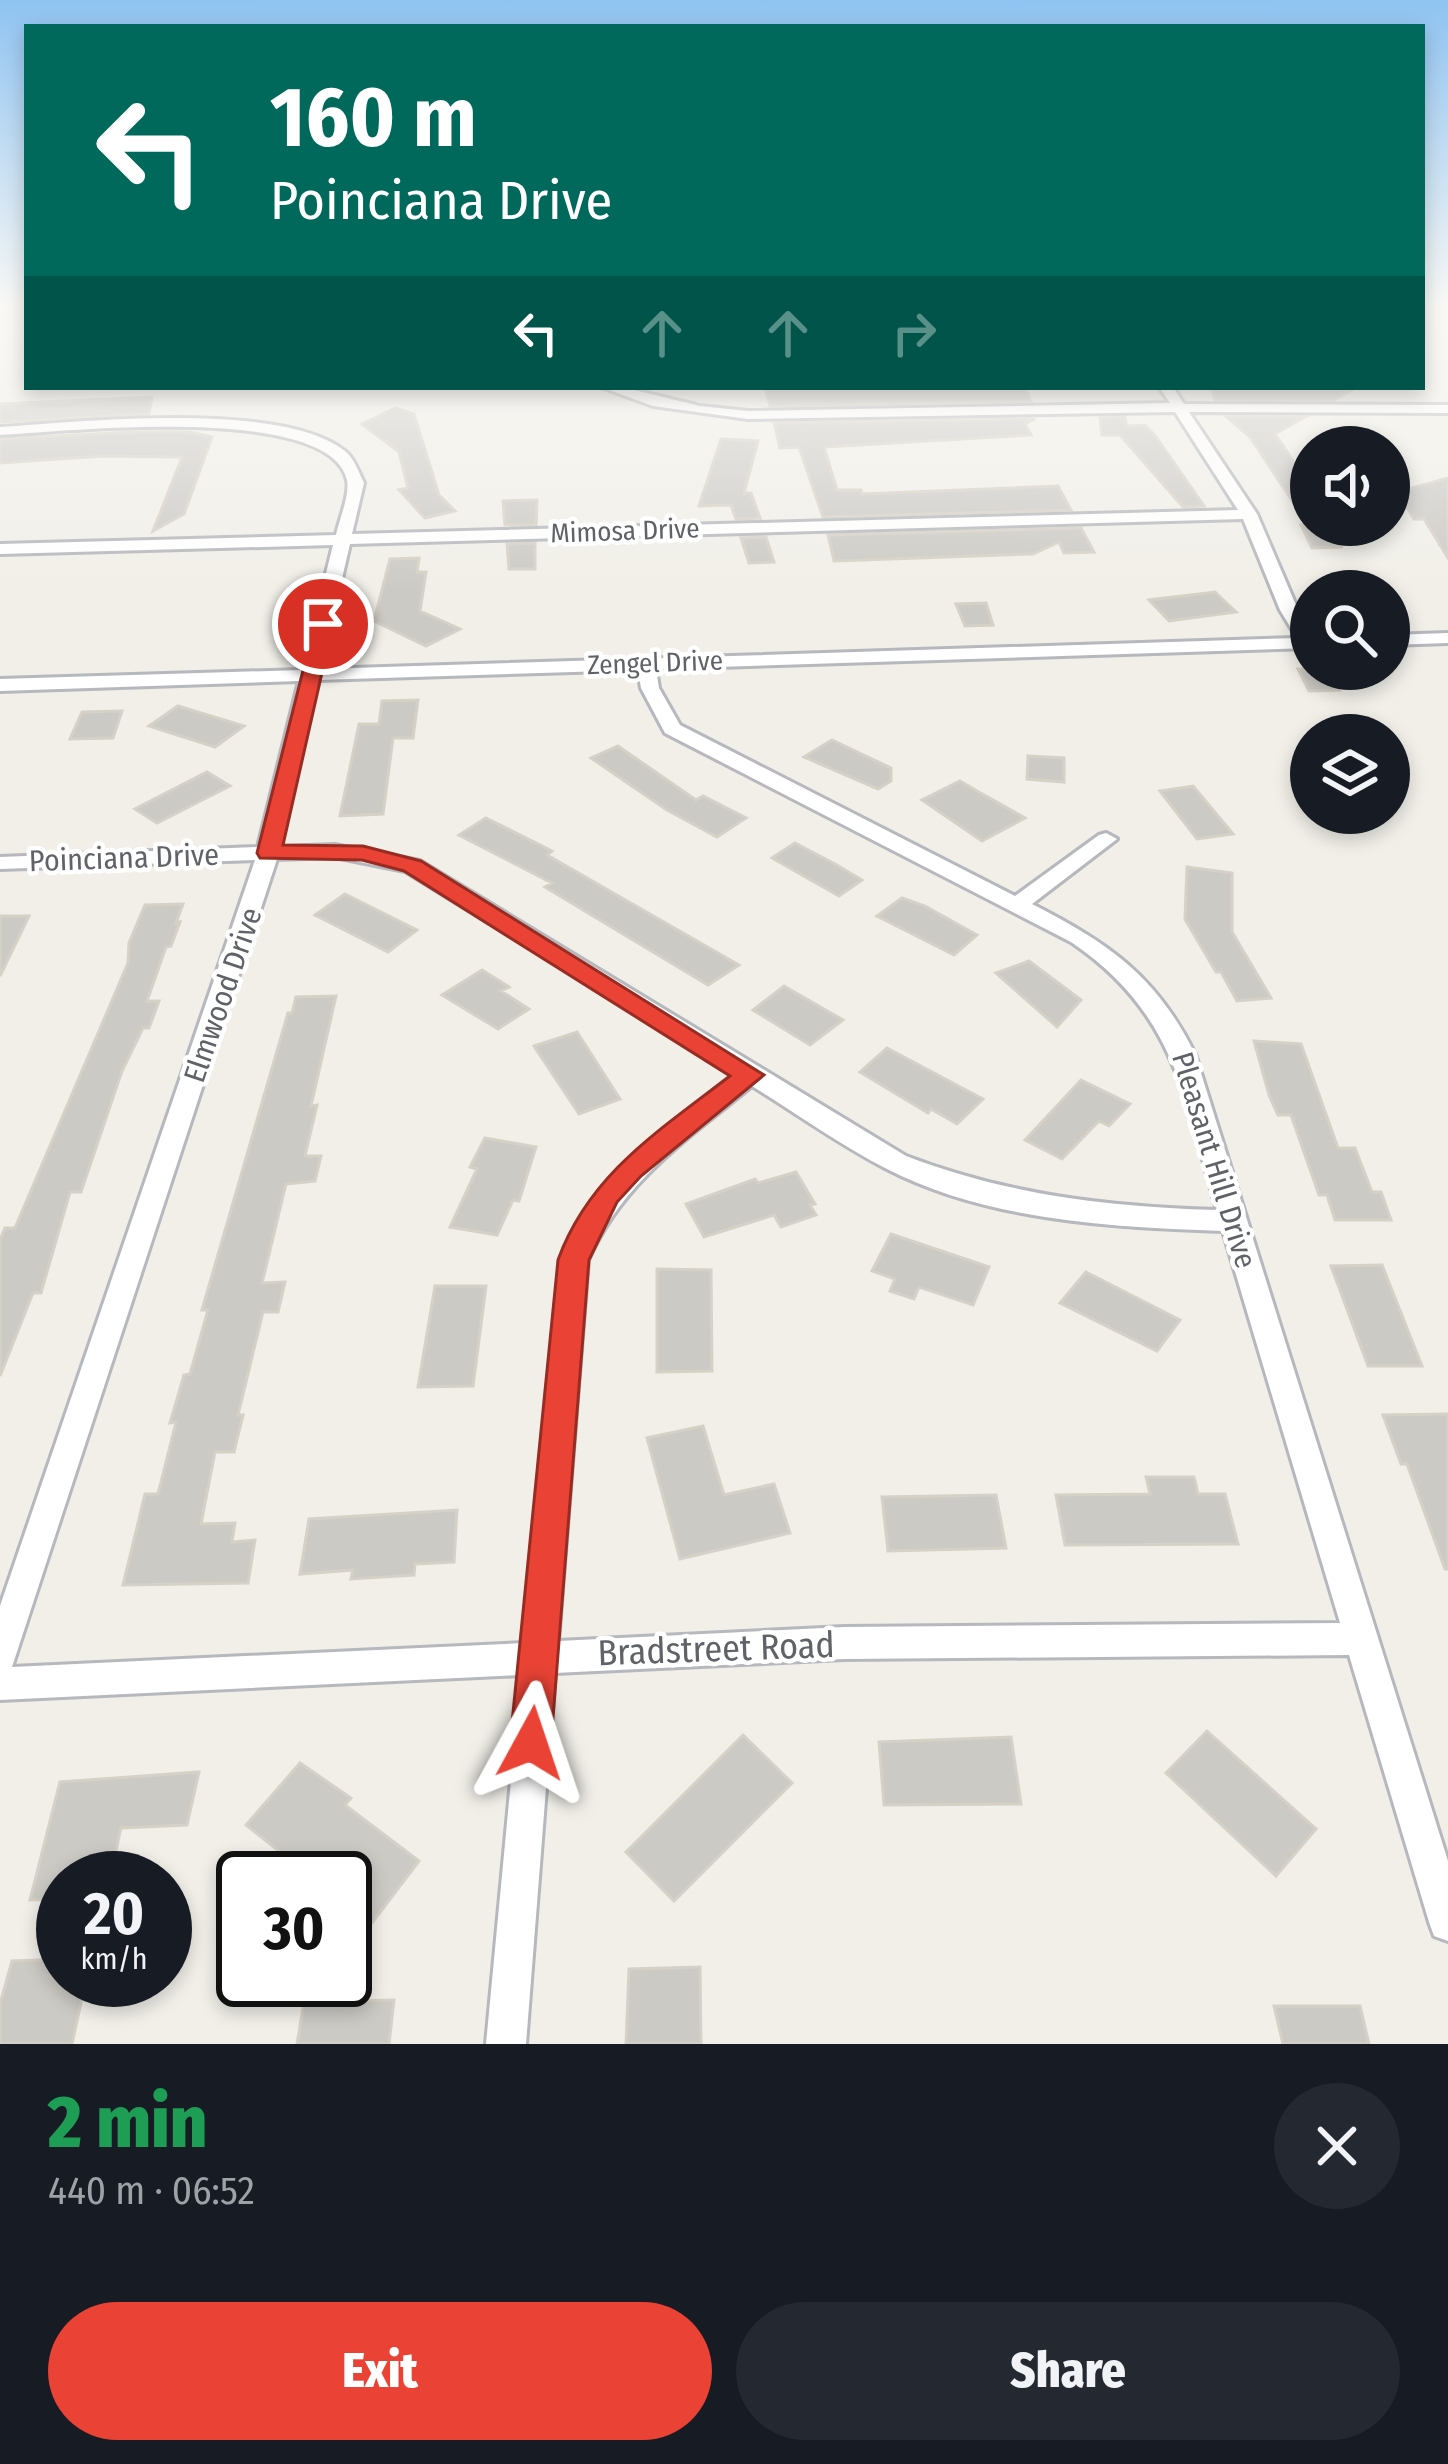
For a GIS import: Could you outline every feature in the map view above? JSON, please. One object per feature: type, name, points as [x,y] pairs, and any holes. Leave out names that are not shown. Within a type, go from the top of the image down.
[{"type":"street","points":[[653,400],[746,414],[1440,409]]},
{"type":"street","points":[[1175,400],[1249,514],[1290,612]]},
{"type":"street","name":"Elmwood Drive","points":[[0,431],[219,425],[302,434],[340,449],[356,468],[269,853],[0,1656]]},
{"type":"street","name":"Mimosa Drive","points":[[0,549],[1249,514]]},
{"type":"street","points":[[1410,639],[1448,638]]},
{"type":"street","name":"Zengel Drive","points":[[0,685],[1290,644]]},
{"type":"street","name":"Pleasant Hill Drive","points":[[646,664],[650,688],[672,729],[1017,905],[1108,956],[1150,994],[1183,1054],[1448,1922]]},
{"type":"street","points":[[1017,905],[1106,839]]},
{"type":"street","name":"Poinciana Drive","points":[[0,862],[363,853],[412,866],[897,1163],[997,1200],[1105,1217],[1234,1220]]},
{"type":"street","points":[[506,2044],[573,1262],[583,1232],[630,1169],[749,1075]]},
{"type":"street","name":"Bradstreet Road","points":[[0,1684],[844,1643],[1362,1639]]},
{"type":"building","points":[[151,400],[149,414],[0,422],[0,404]]},
{"type":"building","points":[[768,400],[1031,401],[770,406]]},
{"type":"building","points":[[395,408],[414,414],[439,495],[455,511],[425,518],[399,490],[408,488],[399,452],[362,424]]},
{"type":"building","points":[[1125,417],[1127,426],[1145,425],[1156,437],[1204,506],[1183,507],[1120,435],[1102,435],[1100,418]]},
{"type":"building","points":[[1227,417],[1305,417],[1275,434],[1290,456],[1290,498],[1250,437]]},
{"type":"building","points":[[1035,419],[1025,424],[1031,435],[824,447],[837,490],[861,490],[862,494],[1058,486],[1071,510],[823,517],[799,447],[780,448],[774,423]]},
{"type":"building","points":[[190,432],[212,437],[184,514],[153,531],[182,457],[103,456],[0,463],[0,439]]},
{"type":"building","points":[[721,439],[758,441],[744,493],[751,493],[760,518],[736,519],[731,505],[699,506]]},
{"type":"building","points":[[1448,478],[1448,558],[1424,519],[1414,519],[1410,512],[1410,489]]},
{"type":"building","points":[[537,500],[536,525],[505,525],[503,501]]},
{"type":"building","points":[[1081,528],[1094,552],[1064,553],[1059,542],[1033,554],[834,561],[828,535]]},
{"type":"building","points":[[766,537],[774,562],[749,563],[741,538]]},
{"type":"building","points":[[535,543],[535,569],[509,569],[507,544]]},
{"type":"building","points":[[419,558],[417,572],[426,572],[420,611],[460,629],[426,646],[374,621],[390,559]]},
{"type":"building","points":[[1215,592],[1236,612],[1169,621],[1149,600]]},
{"type":"building","points":[[986,603],[993,625],[965,626],[956,604]]},
{"type":"building","points":[[418,700],[413,738],[393,738],[383,814],[340,816],[359,724],[379,724],[382,701]]},
{"type":"building","points":[[178,706],[244,726],[215,747],[149,726]]},
{"type":"building","points":[[122,711],[113,738],[70,739],[82,712]]},
{"type":"building","points":[[832,740],[891,768],[891,781],[878,789],[804,757]]},
{"type":"building","points":[[618,746],[696,800],[703,796],[746,818],[717,837],[667,810],[591,758]]},
{"type":"building","points":[[1028,756],[1064,758],[1064,782],[1027,779]]},
{"type":"building","points":[[207,772],[230,786],[157,823],[135,809]]},
{"type":"building","points":[[960,781],[1025,818],[982,841],[922,800]]},
{"type":"building","points":[[1193,786],[1233,834],[1197,839],[1160,791]]},
{"type":"building","points":[[486,818],[552,851],[547,855],[739,965],[708,985],[545,887],[552,883],[459,835]]},
{"type":"building","points":[[795,843],[862,880],[839,896],[772,858]]},
{"type":"building","points":[[1187,867],[1232,873],[1232,932],[1271,998],[1237,1001],[1221,972],[1216,972],[1185,919]]},
{"type":"building","points":[[345,894],[417,930],[388,952],[315,915]]},
{"type":"building","points":[[902,898],[977,935],[954,955],[877,916]]},
{"type":"building","points":[[183,904],[147,1001],[159,1001],[149,1028],[143,1028],[122,1071],[81,1192],[70,1192],[41,1293],[33,1293],[0,1376],[0,1240],[5,1228],[15,1228],[128,963],[129,943],[145,905]]},
{"type":"building","points":[[0,916],[29,916],[0,976]]},
{"type":"building","points":[[1029,961],[1081,1000],[1057,1027],[996,973]]},
{"type":"building","points":[[482,970],[509,987],[501,991],[529,1009],[498,1029],[442,995]]},
{"type":"building","points":[[784,986],[843,1020],[810,1045],[753,1010]]},
{"type":"building","points":[[336,996],[311,1106],[317,1105],[305,1156],[321,1156],[315,1181],[286,1184],[262,1283],[285,1282],[278,1312],[263,1312],[234,1452],[215,1452],[201,1524],[235,1523],[232,1542],[255,1540],[248,1583],[123,1585],[145,1494],[158,1494],[176,1422],[170,1423],[184,1375],[190,1374],[208,1310],[202,1310],[288,1013],[296,997]]},
{"type":"building","points":[[577,1032],[620,1099],[579,1114],[534,1046]]},
{"type":"building","points":[[1254,1041],[1301,1044],[1338,1148],[1355,1148],[1372,1192],[1381,1192],[1391,1220],[1335,1220],[1327,1195],[1319,1195],[1291,1115],[1278,1115]]},
{"type":"building","points":[[887,1048],[983,1099],[957,1124],[931,1109],[928,1113],[860,1072]]},
{"type":"building","points":[[1081,1080],[1130,1104],[1109,1126],[1099,1121],[1062,1159],[1025,1140]]},
{"type":"building","points":[[485,1138],[536,1147],[519,1201],[513,1200],[497,1235],[450,1227],[477,1169],[470,1167]]},
{"type":"building","points":[[796,1172],[815,1204],[810,1205],[816,1215],[781,1227],[774,1215],[704,1237],[686,1204],[755,1179],[758,1183]]},
{"type":"building","points":[[891,1234],[989,1267],[973,1305],[919,1287],[914,1299],[890,1291],[895,1279],[872,1271]]},
{"type":"building","points":[[1382,1265],[1422,1366],[1368,1366],[1331,1266]]},
{"type":"building","points":[[657,1269],[711,1270],[712,1371],[657,1372]]},
{"type":"building","points":[[1086,1272],[1180,1320],[1157,1351],[1060,1303]]},
{"type":"building","points":[[435,1286],[486,1286],[473,1386],[418,1387]]},
{"type":"building","points":[[1448,1414],[1445,1569],[1407,1464],[1401,1464],[1383,1415]]},
{"type":"building","points":[[703,1426],[724,1495],[774,1484],[790,1533],[680,1559],[647,1438]]},
{"type":"building","points":[[1146,1477],[1194,1477],[1198,1494],[1225,1494],[1238,1544],[1065,1545],[1056,1495],[1150,1494]]},
{"type":"building","points":[[996,1495],[1006,1548],[888,1551],[882,1497]]},
{"type":"building","points":[[457,1510],[454,1562],[415,1564],[414,1575],[351,1579],[353,1570],[300,1574],[309,1519]]},
{"type":"building","points":[[1207,1731],[1316,1829],[1276,1876],[1166,1773]]},
{"type":"building","points":[[743,1735],[792,1783],[674,1901],[626,1852]]},
{"type":"building","points":[[1011,1737],[1021,1804],[884,1805],[879,1742]]},
{"type":"building","points":[[300,1763],[351,1798],[345,1805],[419,1861],[372,1923],[372,1851],[279,1851],[246,1825]]},
{"type":"building","points":[[199,1772],[187,1825],[121,1828],[116,1851],[42,1851],[60,1782]]},
{"type":"building","points":[[36,1960],[36,2007],[80,2007],[72,2044],[0,2044],[0,2004],[12,1961]]},
{"type":"building","points":[[700,1967],[701,2044],[626,2044],[629,1969]]},
{"type":"building","points":[[372,2000],[394,2000],[389,2044],[297,2044],[303,2007],[372,2007]]},
{"type":"building","points":[[1274,2006],[1360,2006],[1369,2044],[1283,2044]]},
{"type":"route","points":[[323,624],[269,853],[335,850],[412,866],[749,1075],[630,1169],[583,1232],[574,1260],[531,1743]]}]
